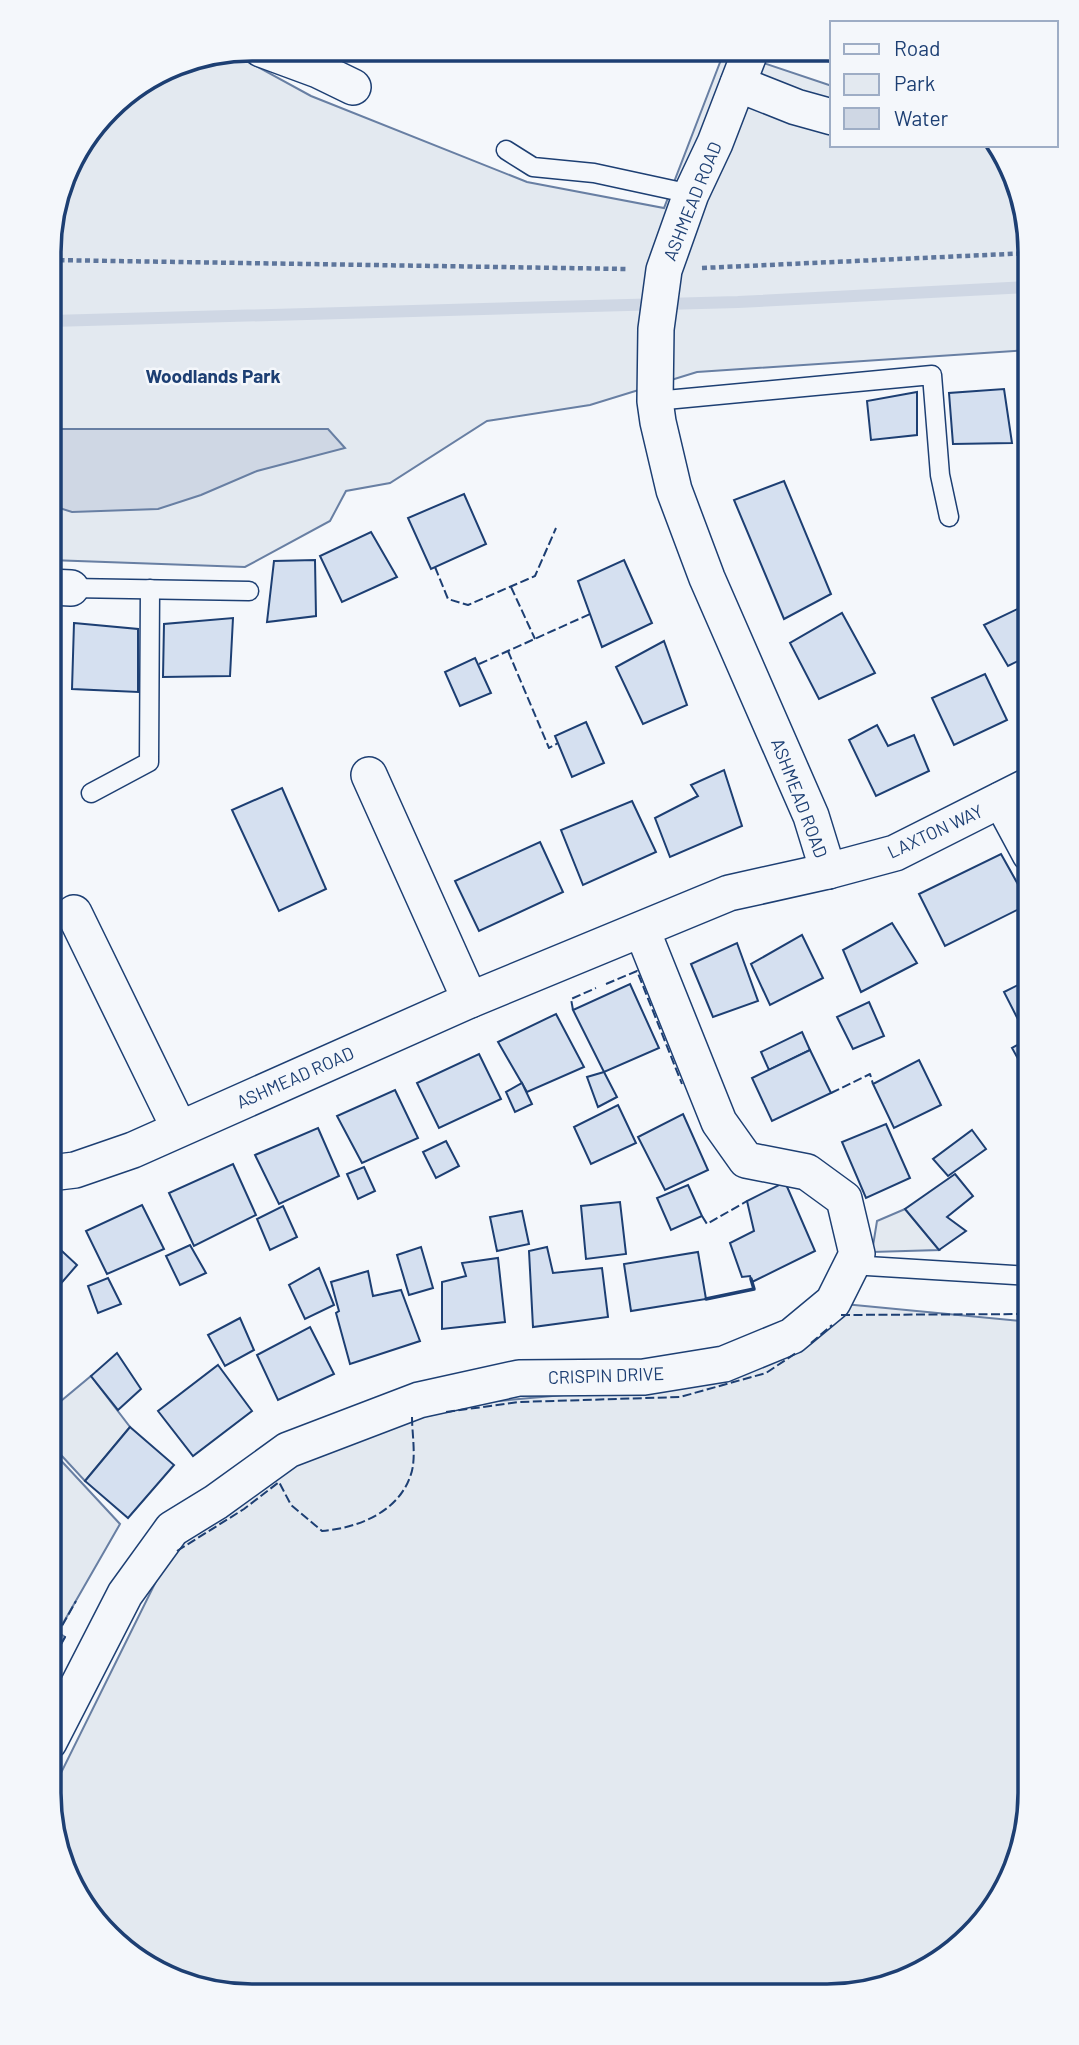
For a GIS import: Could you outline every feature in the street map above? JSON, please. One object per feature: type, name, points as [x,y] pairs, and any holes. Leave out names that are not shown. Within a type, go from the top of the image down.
[{"type":"street","points":[[324,62],[353,87]]},
{"type":"street","points":[[744,68],[796,107],[830,116]]},
{"type":"street","name":"ASHMEAD ROAD","points":[[61,1172],[75,1170],[133,1150],[470,1000],[729,893],[828,871],[811,816],[702,566],[674,490],[655,401],[657,323],[663,277],[691,194],[744,68]]},
{"type":"street","points":[[369,775],[470,1000]]},
{"type":"street","name":"LAXTON WAY","points":[[828,871],[895,853],[1016,792]]},
{"type":"street","points":[[75,913],[179,1128]]},
{"type":"street","name":"CRISPIN DRIVE","points":[[61,1719],[125,1594],[172,1529],[216,1502],[288,1450],[419,1401],[519,1378],[644,1377],[724,1364],[792,1336],[833,1302],[857,1254],[844,1199],[807,1172],[746,1160],[719,1122],[642,929]]},
{"type":"lane","points":[[506,150],[533,167],[594,173],[691,194]]},
{"type":"lane","points":[[655,401],[932,375],[940,475],[949,517]]},
{"type":"lane","points":[[61,587],[249,591]]},
{"type":"lane","points":[[91,793],[149,762],[150,589]]},
{"type":"lane","points":[[851,1265],[1017,1275]]},
{"type":"path","points":[[61,260],[663,277],[1018,254]]},
{"type":"green space","points":[[720,61],[758,61],[830,85],[830,147],[987,147],[1008,191],[1014,215],[1018,253],[1018,351],[697,372],[590,405],[487,421],[390,483],[346,491],[330,521],[245,567],[61,560],[61,253],[68,203],[76,179],[93,146],[126,109],[157,87],[203,68],[249,62],[311,96],[527,182],[664,208]]},
{"type":"green space","points":[[905,1209],[939,1250],[872,1252],[877,1221]]},
{"type":"green space","points":[[844,1304],[1017,1321],[1017,1805],[1008,1854],[998,1877],[986,1899],[962,1928],[933,1952],[888,1974],[826,1984],[253,1984],[203,1977],[179,1969],[146,1952],[109,1919],[93,1899],[71,1854],[65,1830],[61,1773],[178,1537],[297,1462],[420,1408],[686,1384]]},
{"type":"green space","points":[[91,1376],[130,1427],[85,1481],[61,1455],[61,1401]]},
{"type":"green space","points":[[61,1461],[120,1524],[61,1627]]},
{"type":"water","points":[[61,429],[328,429],[345,448],[257,471],[201,495],[158,509],[72,512],[61,508]]},
{"type":"building","points":[[1004,389],[1012,443],[953,444],[949,393]]},
{"type":"building","points":[[917,392],[917,435],[871,440],[867,401]]},
{"type":"building","points":[[784,481],[831,594],[784,619],[734,500]]},
{"type":"building","points":[[464,494],[486,544],[431,569],[408,518]]},
{"type":"building","points":[[371,532],[397,577],[342,602],[320,556]]},
{"type":"building","points":[[315,560],[316,616],[267,622],[274,561]]},
{"type":"building","points":[[624,560],[652,623],[602,647],[578,581]]},
{"type":"building","points":[[1018,609],[1018,661],[1008,666],[984,625]]},
{"type":"building","points":[[842,613],[875,673],[819,699],[790,643]]},
{"type":"building","points":[[233,618],[230,676],[163,677],[164,624]]},
{"type":"building","points":[[74,623],[138,629],[138,692],[72,689]]},
{"type":"building","points":[[664,641],[687,705],[643,724],[616,667]]},
{"type":"building","points":[[475,658],[491,693],[460,706],[445,672]]},
{"type":"building","points":[[985,674],[1007,720],[954,745],[932,698]]},
{"type":"building","points":[[586,722],[604,763],[572,777],[555,736]]},
{"type":"building","points":[[877,725],[888,746],[914,735],[929,771],[876,796],[849,740]]},
{"type":"building","points":[[724,770],[742,826],[670,857],[655,818],[698,796],[691,785]]},
{"type":"building","points":[[282,788],[326,889],[279,911],[232,810]]},
{"type":"building","points":[[632,801],[656,852],[583,885],[561,830]]},
{"type":"building","points":[[540,842],[563,892],[479,931],[455,881]]},
{"type":"building","points":[[1001,854],[1018,884],[1018,910],[945,946],[919,894]]},
{"type":"building","points":[[892,923],[917,963],[861,992],[843,950]]},
{"type":"building","points":[[802,935],[823,978],[770,1005],[751,964]]},
{"type":"building","points":[[737,943],[758,1001],[713,1017],[691,964]]},
{"type":"building","points":[[630,984],[659,1048],[604,1072],[573,1010]]},
{"type":"building","points":[[1018,985],[1018,1018],[1004,992]]},
{"type":"building","points":[[869,1002],[884,1036],[853,1049],[837,1017]]},
{"type":"building","points":[[556,1014],[584,1067],[527,1092],[498,1042]]},
{"type":"building","points":[[802,1032],[810,1050],[769,1070],[761,1052]]},
{"type":"building","points":[[1017,1045],[1017,1058],[1012,1048]]},
{"type":"building","points":[[810,1050],[831,1093],[772,1121],[752,1078]]},
{"type":"building","points":[[479,1054],[501,1099],[439,1128],[417,1083]]},
{"type":"building","points":[[919,1060],[941,1105],[894,1128],[873,1084]]},
{"type":"building","points":[[604,1072],[617,1097],[598,1107],[587,1077]]},
{"type":"building","points":[[522,1083],[532,1104],[515,1112],[506,1092]]},
{"type":"building","points":[[395,1090],[418,1138],[362,1163],[337,1116]]},
{"type":"building","points":[[618,1105],[636,1143],[591,1164],[574,1127]]},
{"type":"building","points":[[683,1114],[708,1170],[665,1190],[638,1137]]},
{"type":"building","points":[[886,1124],[910,1178],[866,1198],[842,1142]]},
{"type":"building","points":[[318,1128],[339,1176],[279,1204],[255,1155]]},
{"type":"building","points":[[972,1130],[986,1149],[948,1176],[933,1159]]},
{"type":"building","points":[[446,1141],[459,1166],[436,1178],[423,1152]]},
{"type":"building","points":[[233,1164],[256,1215],[194,1246],[169,1193]]},
{"type":"building","points":[[364,1167],[375,1191],[358,1199],[347,1174]]},
{"type":"building","points":[[955,1174],[973,1196],[947,1217],[966,1231],[939,1250],[905,1209]]},
{"type":"building","points":[[785,1182],[815,1251],[752,1282],[750,1276],[742,1277],[730,1243],[754,1231],[747,1201]]},
{"type":"building","points":[[688,1185],[702,1216],[671,1230],[657,1198]]},
{"type":"building","points":[[620,1202],[626,1254],[586,1259],[581,1206]]},
{"type":"building","points":[[142,1205],[164,1249],[107,1274],[86,1231]]},
{"type":"building","points":[[283,1206],[297,1237],[270,1250],[257,1219]]},
{"type":"building","points":[[522,1211],[529,1244],[497,1251],[490,1217]]},
{"type":"building","points":[[190,1245],[206,1273],[180,1285],[166,1256]]},
{"type":"building","points":[[421,1247],[433,1288],[409,1295],[397,1255]]},
{"type":"building","points":[[547,1247],[553,1273],[602,1268],[608,1317],[533,1327],[529,1251]]},
{"type":"building","points":[[61,1250],[77,1265],[61,1283]]},
{"type":"building","points":[[698,1252],[706,1299],[631,1311],[624,1264]]},
{"type":"building","points":[[498,1258],[505,1322],[442,1329],[442,1282],[466,1276],[462,1263]]},
{"type":"building","points":[[319,1268],[334,1305],[305,1319],[289,1285]]},
{"type":"building","points":[[368,1271],[373,1296],[401,1290],[420,1341],[350,1364],[336,1313],[339,1311],[331,1282]]},
{"type":"building","points":[[108,1278],[121,1304],[98,1313],[88,1286]]},
{"type":"building","points":[[240,1318],[254,1350],[225,1366],[208,1335]]},
{"type":"building","points":[[310,1327],[334,1374],[278,1400],[257,1355]]},
{"type":"building","points":[[117,1353],[141,1389],[118,1410],[91,1376]]},
{"type":"building","points":[[218,1365],[252,1411],[193,1456],[158,1411]]},
{"type":"building","points":[[130,1427],[174,1465],[128,1518],[85,1481]]},
{"type":"waterway","points":[[61,321],[738,302],[1018,288]]},
{"type":"fence","points":[[435,567],[448,599],[468,605],[535,576],[556,528]]},
{"type":"fence","points":[[511,587],[535,639]]},
{"type":"fence","points":[[479,664],[590,614]]},
{"type":"fence","points":[[508,651],[549,748],[558,743]]},
{"type":"fence","points":[[606,984],[637,971],[682,1084]]},
{"type":"fence","points":[[573,1010],[571,999],[596,988]]},
{"type":"fence","points":[[831,1093],[870,1074],[873,1084]]},
{"type":"fence","points":[[702,1216],[707,1224],[747,1201]]},
{"type":"fence","points":[[841,1315],[1017,1314]]},
{"type":"fence","points":[[811,1343],[832,1325]]},
{"type":"fence","points":[[446,1412],[519,1402],[680,1397],[766,1373],[796,1353]]},
{"type":"fence","points":[[177,1551],[244,1509],[279,1482],[291,1505],[322,1531],[349,1526],[374,1516],[396,1500],[410,1477],[414,1455],[412,1417]]},
{"type":"fence","points":[[61,1628],[76,1601]]},
{"type":"fence","points":[[61,1635],[65,1637],[61,1644]]},
{"type":"wall","points":[[706,1299],[754,1289],[751,1279]]},
{"type":"district","name":"Woodlands Park","points":[[213,375]]}]
